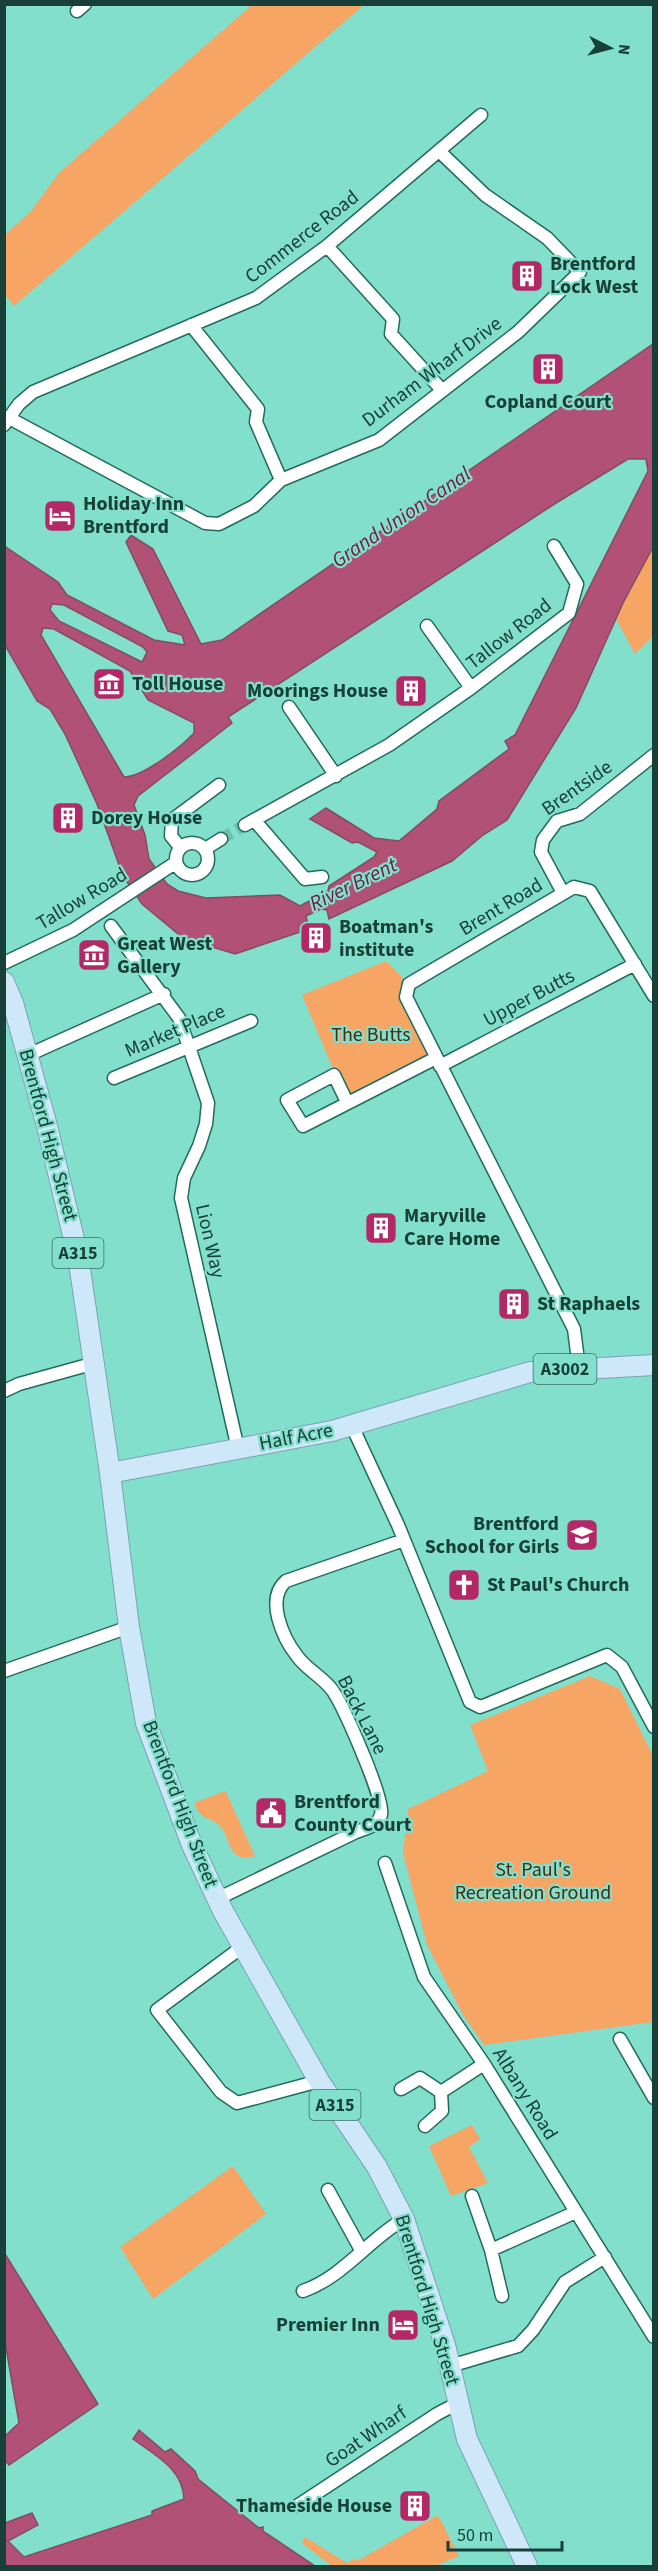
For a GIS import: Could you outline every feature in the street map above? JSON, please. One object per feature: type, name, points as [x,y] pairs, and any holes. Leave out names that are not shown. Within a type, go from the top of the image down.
[{"type":"main road","name":"Brentford High Street","points":[[4,982],[28,1055],[69,1209],[95,1363],[129,1627],[146,1723],[192,1845],[217,1899],[319,2081],[377,2167],[404,2219],[450,2366],[467,2439],[486,2484],[527,2566]]},
{"type":"main road","name":"A3002","points":[[579,1368],[654,1365]]},
{"type":"main road","name":"Half Acre","points":[[110,1473],[352,1426],[530,1372],[579,1368]]},
{"type":"street","name":"Commerce Road","points":[[7,421],[19,404],[33,392],[256,298],[327,246],[481,115]]},
{"type":"street","name":"Durham Wharf Drive","points":[[7,421],[205,523],[219,524],[254,506],[281,480],[379,440],[441,389],[518,332],[580,273],[547,238],[485,195],[439,151]]},
{"type":"street","points":[[327,246],[393,319],[391,334],[441,389]]},
{"type":"street","points":[[191,325],[258,409],[256,422],[281,480]]},
{"type":"street","name":"Tallow Road","points":[[322,877],[305,879],[250,823],[389,745],[471,688],[569,613],[577,584],[554,546]]},
{"type":"street","name":"Tallow Road","points":[[426,626],[471,688]]},
{"type":"street","points":[[288,707],[336,776]]},
{"type":"street","name":"Brentside","points":[[563,893],[541,852],[543,840],[557,821],[580,814],[654,755]]},
{"type":"street","points":[[180,847],[171,836],[172,820],[219,785]]},
{"type":"street","points":[[205,849],[221,840]]},
{"type":"street","points":[[180,847],[195,843],[205,849]]},
{"type":"street","points":[[180,847],[176,863],[186,875],[196,875],[207,864],[205,849]]},
{"type":"street","name":"Tallow Road","points":[[4,963],[74,930],[176,863]]},
{"type":"street","name":"Brent Road","points":[[438,1062],[406,997],[408,984],[574,887],[590,891],[635,964]]},
{"type":"street","name":"Lion Way","points":[[111,926],[164,993],[179,1018],[190,1044],[208,1103],[206,1124],[199,1146],[184,1178],[181,1198],[238,1449]]},
{"type":"street","points":[[635,964],[654,996]]},
{"type":"street","name":"Upper Butts","points":[[438,1062],[635,964]]},
{"type":"street","name":"Market Place","points":[[28,1055],[164,993]]},
{"type":"street","name":"Market Place","points":[[114,1078],[190,1044],[251,1021]]},
{"type":"street","points":[[346,1102],[334,1075],[287,1100],[303,1126],[346,1102],[438,1062],[574,1329],[579,1368]]},
{"type":"street","points":[[4,1391],[95,1363]]},
{"type":"street","points":[[352,1426],[404,1540],[465,1692],[474,1706],[480,1707],[607,1655],[622,1667],[654,1727]]},
{"type":"street","name":"Back Lane","points":[[217,1899],[356,1832],[371,1827],[377,1822],[382,1807],[376,1786],[333,1692],[292,1648],[275,1606],[275,1595],[286,1581],[404,1540]]},
{"type":"street","points":[[4,1671],[129,1627]]},
{"type":"street","name":"Albany Road","points":[[385,1863],[424,1977],[484,2064],[654,2337]]},
{"type":"street","points":[[242,1947],[157,2010],[221,2092],[237,2103],[319,2081]]},
{"type":"street","points":[[620,2039],[654,2098]]},
{"type":"street","points":[[441,2092],[484,2064]]},
{"type":"street","points":[[401,2090],[420,2078],[441,2092]]},
{"type":"street","points":[[425,2126],[442,2111],[441,2092]]},
{"type":"street","points":[[328,2190],[361,2250]]},
{"type":"street","points":[[472,2196],[491,2250],[502,2295]]},
{"type":"street","points":[[491,2250],[576,2212]]},
{"type":"street","points":[[303,2291],[352,2261],[361,2250],[404,2219]]},
{"type":"street","points":[[450,2366],[518,2346],[532,2330],[565,2282],[605,2258]]},
{"type":"street","name":"Goat Wharf","points":[[297,2506],[436,2414],[458,2403]]},
{"type":"green space","points":[[252,5],[364,5],[14,306],[5,295],[5,235],[31,211],[59,173]]},
{"type":"green space","points":[[653,537],[653,636],[635,654],[614,615]]},
{"type":"green space","name":"The Butts","points":[[386,961],[409,984],[406,989],[436,1058],[347,1102],[302,995]]},
{"type":"green space","name":"St. Paul's Recreation Ground","points":[[590,1676],[620,1689],[653,1756],[653,2022],[484,2045],[463,2015],[427,1945],[403,1853],[408,1809],[488,1771],[470,1725]]},
{"type":"green space","points":[[225,1791],[255,1856],[239,1856],[234,1853],[219,1825],[202,1816],[194,1803]]},
{"type":"green space","points":[[472,2125],[480,2139],[469,2147],[488,2183],[451,2196],[429,2146]]},
{"type":"green space","points":[[233,2166],[266,2214],[153,2299],[120,2247]]},
{"type":"green space","points":[[438,2515],[459,2556],[436,2566],[332,2566],[302,2543],[305,2537],[347,2563],[355,2558],[357,2561]]},
{"type":"water","name":"River Brent","points":[[653,344],[653,547],[623,603],[576,708],[507,820],[483,835],[452,861],[329,919],[327,910],[321,909],[306,916],[309,929],[235,954],[183,938],[142,904],[123,876],[97,804],[65,734],[50,709],[37,701],[5,645],[4,546],[58,582],[67,595],[154,640],[185,645],[182,635],[168,631],[126,542],[131,535],[153,549],[201,644],[222,640]],"holes":[[[628,459],[646,459],[648,471],[515,735],[505,741],[509,749],[439,801],[437,809],[399,841],[374,838],[326,808],[310,819],[352,843],[358,842],[377,852],[374,857],[329,886],[328,891],[300,906],[280,895],[206,898],[178,891],[167,884],[149,859],[145,835],[134,805],[138,796],[232,723],[228,717],[556,503]],[[52,604],[64,605],[143,647],[147,652],[142,662],[59,621],[50,610]],[[43,628],[54,629],[130,671],[148,700],[194,723],[194,733],[151,767],[132,776],[124,777],[41,635]]]},
{"type":"water","points":[[5,2254],[98,2404],[9,2465],[5,2460],[5,2436],[19,2423],[5,2342]]},
{"type":"water","points":[[139,2430],[165,2452],[171,2449],[195,2471],[198,2479],[259,2528],[263,2527],[263,2531],[315,2566],[5,2566],[5,2523],[32,2513],[38,2525],[8,2541],[24,2557],[152,2515],[152,2511],[184,2499],[179,2479],[173,2471],[159,2457],[133,2439]]},
{"type":"tunnel","points":[[221,839],[245,825]]},
{"type":"place","name":"Brentford Lock West","points":[[527,276]]},
{"type":"place","name":"Copland Court","points":[[548,369]]},
{"type":"place","name":"Holiday Inn Brentford","points":[[60,516]]},
{"type":"place","name":"Toll House","points":[[109,684]]},
{"type":"place","name":"Moorings House","points":[[411,691]]},
{"type":"place","name":"Dorey House","points":[[68,818]]},
{"type":"place","name":"Boatman's institute","points":[[316,938]]},
{"type":"place","name":"Great West Gallery","points":[[94,955]]},
{"type":"place","name":"Maryville Care Home","points":[[381,1228]]},
{"type":"place","name":"St Raphaels","points":[[514,1304]]},
{"type":"place","name":"Brentford School for Girls","points":[[582,1535]]},
{"type":"place","name":"St Paul's Church","points":[[464,1585]]},
{"type":"place","name":"Brentford County Court","points":[[271,1813]]},
{"type":"place","name":"Premier Inn","points":[[403,2325]]},
{"type":"place","name":"Thameside House","points":[[415,2506]]},
{"type":"water label","name":"Grand Union Canal","points":[[401,517]]}]
